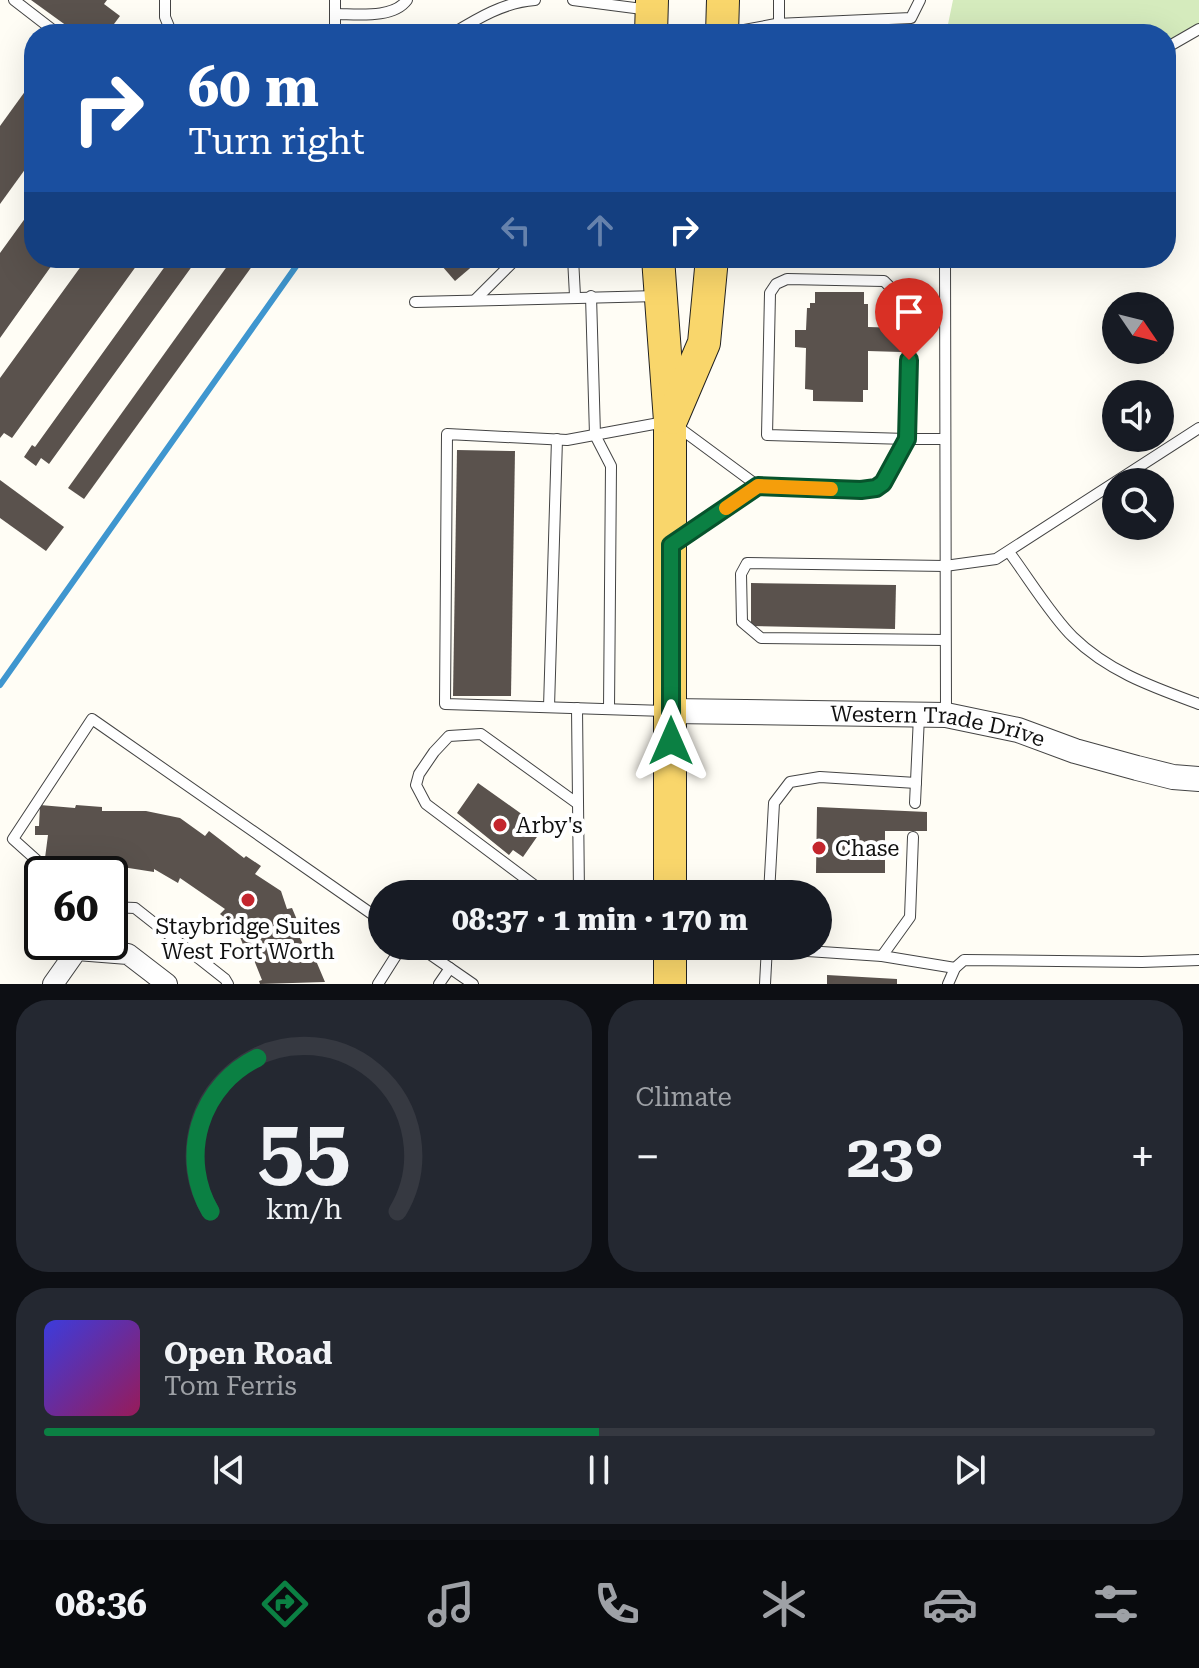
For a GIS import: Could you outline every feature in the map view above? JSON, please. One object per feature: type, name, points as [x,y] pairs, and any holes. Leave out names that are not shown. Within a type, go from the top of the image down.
[{"type":"main road","points":[[722,24],[723,0]]},
{"type":"main road","points":[[659,268],[670,421],[670,880]]},
{"type":"main road","points":[[670,421],[704,343],[714,268]]},
{"type":"main road","points":[[670,960],[670,984]]},
{"type":"street","name":"Western Trade Drive","points":[[671,711],[946,715],[1018,730],[1075,751],[1149,771],[1199,779]]},
{"type":"street","points":[[128,954],[167,984]]},
{"type":"street","points":[[53,984],[69,960]]},
{"type":"lane","points":[[14,0],[45,24]]},
{"type":"lane","points":[[165,0],[168,24]]},
{"type":"lane","points":[[335,0],[335,24]]},
{"type":"lane","points":[[335,14],[391,12],[402,7],[407,0]]},
{"type":"lane","points":[[468,24],[519,1],[535,0]]},
{"type":"lane","points":[[573,0],[651,15]]},
{"type":"lane","points":[[779,0],[779,24],[911,18],[920,0]]},
{"type":"lane","points":[[1176,42],[1199,29]]},
{"type":"lane","points":[[475,300],[507,268]]},
{"type":"lane","points":[[574,268],[575,296]]},
{"type":"lane","points":[[945,268],[946,715]]},
{"type":"lane","points":[[671,711],[445,704],[447,434],[557,439],[670,421],[758,486],[876,488],[889,475],[907,439],[910,307],[884,281],[787,279],[776,284],[770,293],[767,435],[907,439],[945,439]]},
{"type":"lane","points":[[591,296],[595,435],[611,466],[609,709]]},
{"type":"lane","points":[[415,302],[660,296]]},
{"type":"lane","points":[[945,640],[761,638],[742,622],[741,574],[747,563],[945,566],[996,559],[1199,428]]},
{"type":"lane","points":[[549,707],[557,439]]},
{"type":"lane","points":[[671,545],[758,486]]},
{"type":"lane","points":[[1009,552],[1072,636],[1116,670],[1145,685],[1199,704]]},
{"type":"lane","points":[[577,708],[579,880]]},
{"type":"lane","points":[[915,803],[919,714]]},
{"type":"lane","points":[[32,856],[13,839],[92,719],[368,911]]},
{"type":"lane","points":[[527,880],[426,804],[416,785],[419,774],[449,736],[481,734],[578,804]]},
{"type":"lane","points":[[770,880],[774,803],[790,782],[820,777],[916,783]]},
{"type":"lane","points":[[882,956],[910,917],[913,837]]},
{"type":"lane","points":[[128,908],[135,908],[228,984]]},
{"type":"lane","points":[[832,952],[882,956],[955,968]]},
{"type":"lane","points":[[378,984],[393,960]]},
{"type":"lane","points":[[438,960],[473,984]]},
{"type":"lane","points":[[765,984],[766,960]]},
{"type":"lane","points":[[948,984],[955,968],[964,960],[1199,960]]},
{"type":"lane","points":[[439,984],[450,968]]},
{"type":"green space","points":[[953,0],[1199,0],[1199,30],[1176,46],[1176,24],[948,24]]},
{"type":"building","points":[[31,0],[107,0],[104,4],[120,16],[114,24],[64,24]]},
{"type":"building","points":[[24,93],[24,171],[0,204],[0,126]]},
{"type":"building","points":[[24,220],[24,268],[50,268],[0,338],[0,253]]},
{"type":"building","points":[[80,268],[135,268],[12,438],[4,433],[0,438],[0,378]]},
{"type":"building","points":[[164,268],[191,268],[49,464],[41,458],[36,466],[24,457],[32,445],[35,447]]},
{"type":"building","points":[[226,268],[251,268],[84,499],[68,488]]},
{"type":"building","points":[[444,268],[470,268],[455,281]]},
{"type":"building","points":[[815,292],[864,292],[864,304],[868,304],[868,327],[902,328],[901,352],[868,351],[868,390],[863,390],[863,402],[813,401],[813,390],[805,389],[806,348],[795,347],[795,330],[806,330],[807,308],[810,308],[810,303],[815,303]]},
{"type":"building","points":[[457,450],[515,451],[511,696],[453,696]]},
{"type":"building","points":[[0,480],[64,527],[46,551],[0,518]]},
{"type":"building","points":[[751,583],[896,585],[895,629],[751,626]]},
{"type":"building","name":"Arby's","points":[[478,783],[523,815],[520,819],[539,834],[523,857],[513,850],[509,855],[457,813]]},
{"type":"building","name":"Staybridge Suites West Fort Worth","points":[[40,805],[75,808],[76,805],[102,807],[102,811],[146,811],[180,818],[205,836],[209,831],[244,858],[246,856],[261,866],[255,874],[281,891],[287,909],[292,908],[303,934],[299,936],[309,957],[314,956],[325,982],[260,984],[262,980],[252,955],[248,957],[238,932],[241,931],[220,914],[225,909],[180,878],[178,883],[154,869],[154,872],[128,868],[128,856],[45,856],[48,835],[35,835],[35,826],[39,826]]},
{"type":"building","points":[[817,807],[927,812],[927,831],[885,831],[885,873],[816,873]]},
{"type":"building","points":[[827,975],[897,979],[897,984],[827,984]]},
{"type":"waterway","points":[[0,685],[295,268]]},
{"type":"slow traffic","points":[[726,508],[758,486],[831,489]]},
{"type":"place","name":"Arby's","points":[[500,825]]},
{"type":"place","name":"Chase","points":[[819,848]]},
{"type":"place","name":"Staybridge Suites West Fort Worth","points":[[248,900]]},
{"type":"route","points":[[671,741],[671,545],[758,486],[861,490],[876,488],[883,483],[907,439],[909,360]]}]
